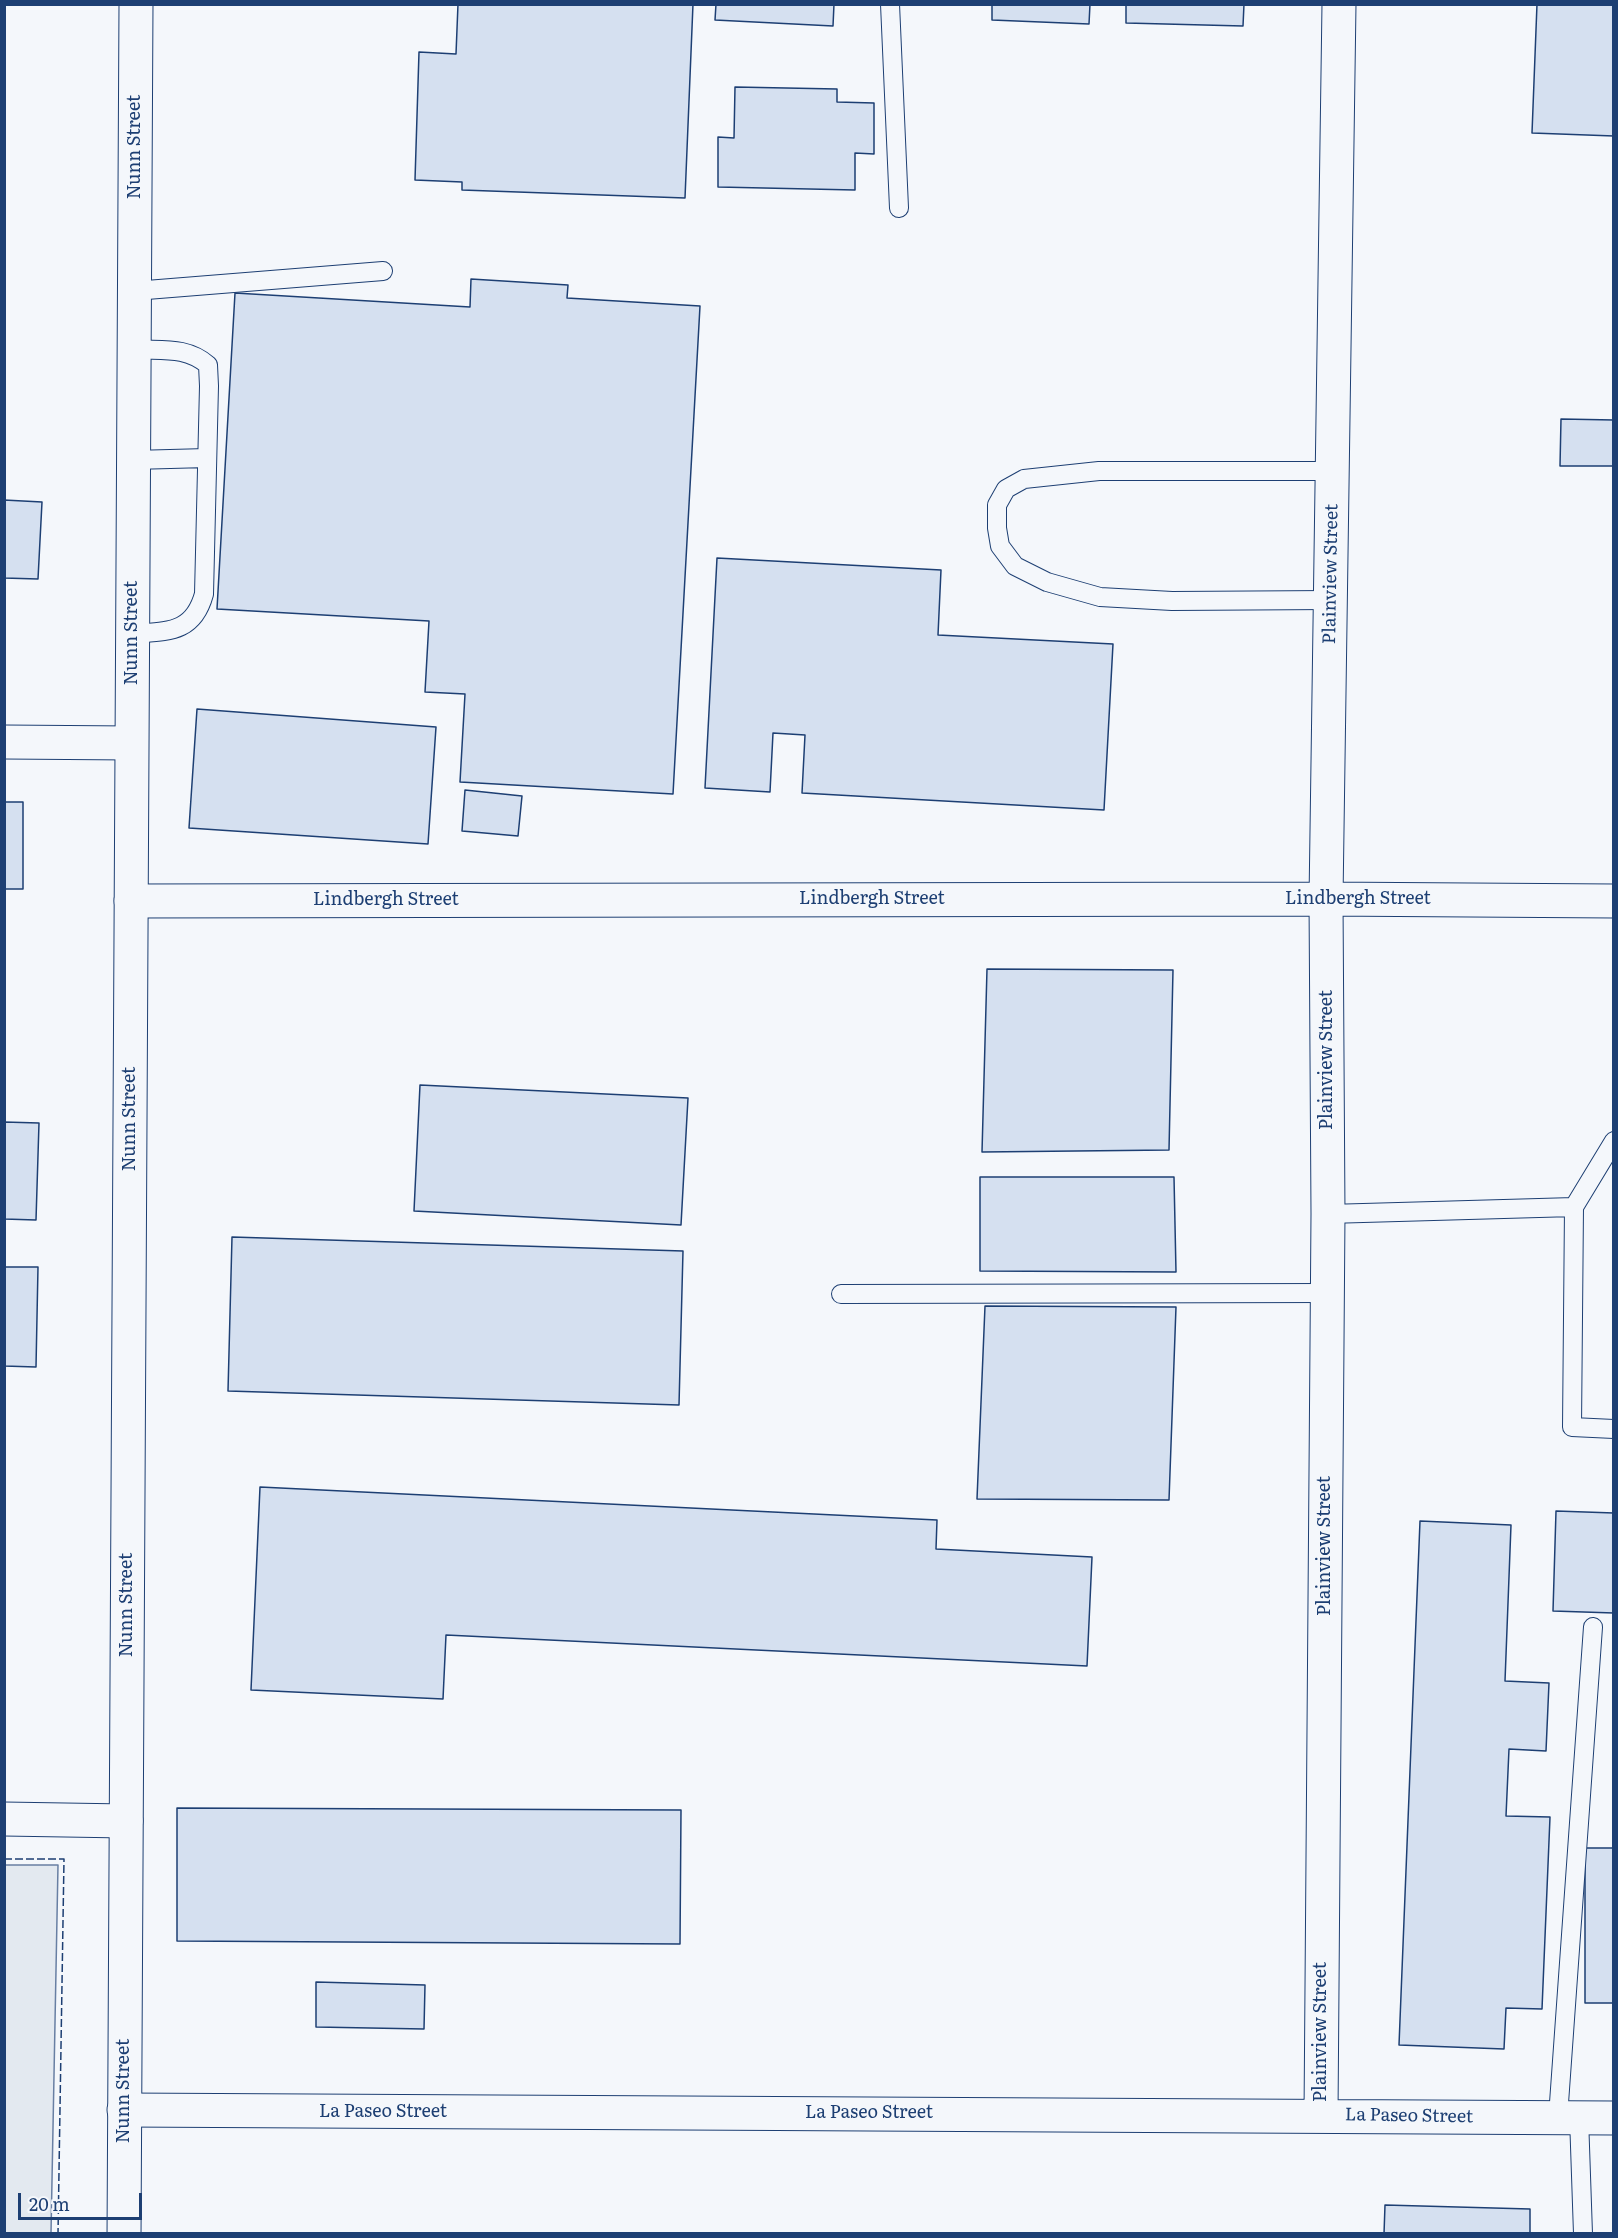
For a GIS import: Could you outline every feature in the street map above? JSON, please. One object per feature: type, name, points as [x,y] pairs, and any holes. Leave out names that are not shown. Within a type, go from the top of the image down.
[{"type":"street","name":"Nunn Street","points":[[124,2234],[136,4]]},
{"type":"street","name":"Plainview Street","points":[[1321,2115],[1328,1293],[1326,899],[1339,4]]},
{"type":"street","points":[[4,742],[131,743]]},
{"type":"street","name":"Lindbergh Street","points":[[131,901],[1326,899],[1614,901]]},
{"type":"street","points":[[4,1819],[126,1821]]},
{"type":"street","name":"La Paseo Street","points":[[124,2110],[1614,2118]]},
{"type":"lane","points":[[890,4],[899,208]]},
{"type":"lane","points":[[134,291],[383,271]]},
{"type":"lane","points":[[132,634],[178,630],[201,608],[204,594],[208,365],[198,356],[187,352],[134,349]]},
{"type":"lane","points":[[133,460],[207,458]]},
{"type":"lane","points":[[1330,600],[1172,601],[1100,597],[1047,582],[1015,566],[1000,546],[997,506],[1006,489],[1024,479],[1100,471],[1332,471]]},
{"type":"lane","points":[[1614,1142],[1574,1207],[1572,1427],[1614,1428]]},
{"type":"lane","points":[[1328,1214],[1574,1207]]},
{"type":"lane","points":[[842,1294],[1328,1293]]},
{"type":"lane","points":[[1583,2234],[1568,2117],[1593,1627]]},
{"type":"shaded area","points":[[5,1865],[58,1865],[51,2233],[5,2233]]},
{"type":"building","points":[[458,4],[693,4],[685,198],[462,190],[462,182],[415,180],[419,52],[456,54]]},
{"type":"building","points":[[716,4],[834,4],[833,26],[715,20]]},
{"type":"building","points":[[992,4],[1090,4],[1089,24],[992,20]]},
{"type":"building","points":[[1126,4],[1244,4],[1243,26],[1126,23]]},
{"type":"building","points":[[1537,4],[1614,4],[1614,136],[1532,133]]},
{"type":"building","points":[[735,87],[837,89],[837,102],[874,103],[874,154],[855,153],[855,190],[718,187],[718,137],[734,138]]},
{"type":"building","points":[[471,279],[568,285],[567,298],[700,306],[673,794],[460,782],[465,694],[425,692],[429,621],[217,609],[235,293],[470,307]]},
{"type":"building","points":[[1561,419],[1614,420],[1614,466],[1560,466]]},
{"type":"building","points":[[4,500],[42,502],[38,579],[4,578]]},
{"type":"building","points":[[717,558],[941,570],[938,635],[1113,644],[1104,810],[802,793],[805,735],[773,733],[770,792],[705,788]]},
{"type":"building","points":[[197,709],[436,727],[428,844],[189,828]]},
{"type":"building","points":[[465,790],[522,796],[518,836],[462,831]]},
{"type":"building","points":[[4,802],[23,802],[23,889],[4,889]]},
{"type":"building","points":[[987,969],[1173,970],[1169,1150],[982,1152]]},
{"type":"building","points":[[420,1085],[688,1098],[681,1225],[414,1211]]},
{"type":"building","points":[[4,1122],[39,1123],[36,1220],[4,1219]]},
{"type":"building","points":[[980,1177],[1174,1177],[1176,1272],[980,1271]]},
{"type":"building","points":[[232,1237],[683,1251],[679,1405],[228,1391]]},
{"type":"building","points":[[4,1267],[38,1267],[36,1367],[4,1366]]},
{"type":"building","points":[[985,1306],[1176,1307],[1169,1500],[977,1499]]},
{"type":"building","points":[[260,1487],[937,1520],[936,1549],[1092,1557],[1087,1666],[446,1635],[443,1699],[251,1690]]},
{"type":"building","points":[[1556,1511],[1614,1513],[1614,1613],[1553,1611]]},
{"type":"building","points":[[1420,1521],[1511,1525],[1505,1681],[1549,1683],[1546,1751],[1509,1749],[1506,1816],[1550,1817],[1542,2009],[1506,2008],[1504,2049],[1399,2045]]},
{"type":"building","points":[[177,1808],[681,1810],[680,1944],[177,1941]]},
{"type":"building","points":[[1585,1848],[1614,1848],[1614,2003],[1585,2003]]},
{"type":"building","points":[[316,1982],[425,1985],[424,2029],[316,2027]]},
{"type":"building","points":[[1385,2205],[1530,2209],[1530,2234],[1384,2234]]},
{"type":"fence","points":[[4,1859],[64,1859],[58,2234]]}]
